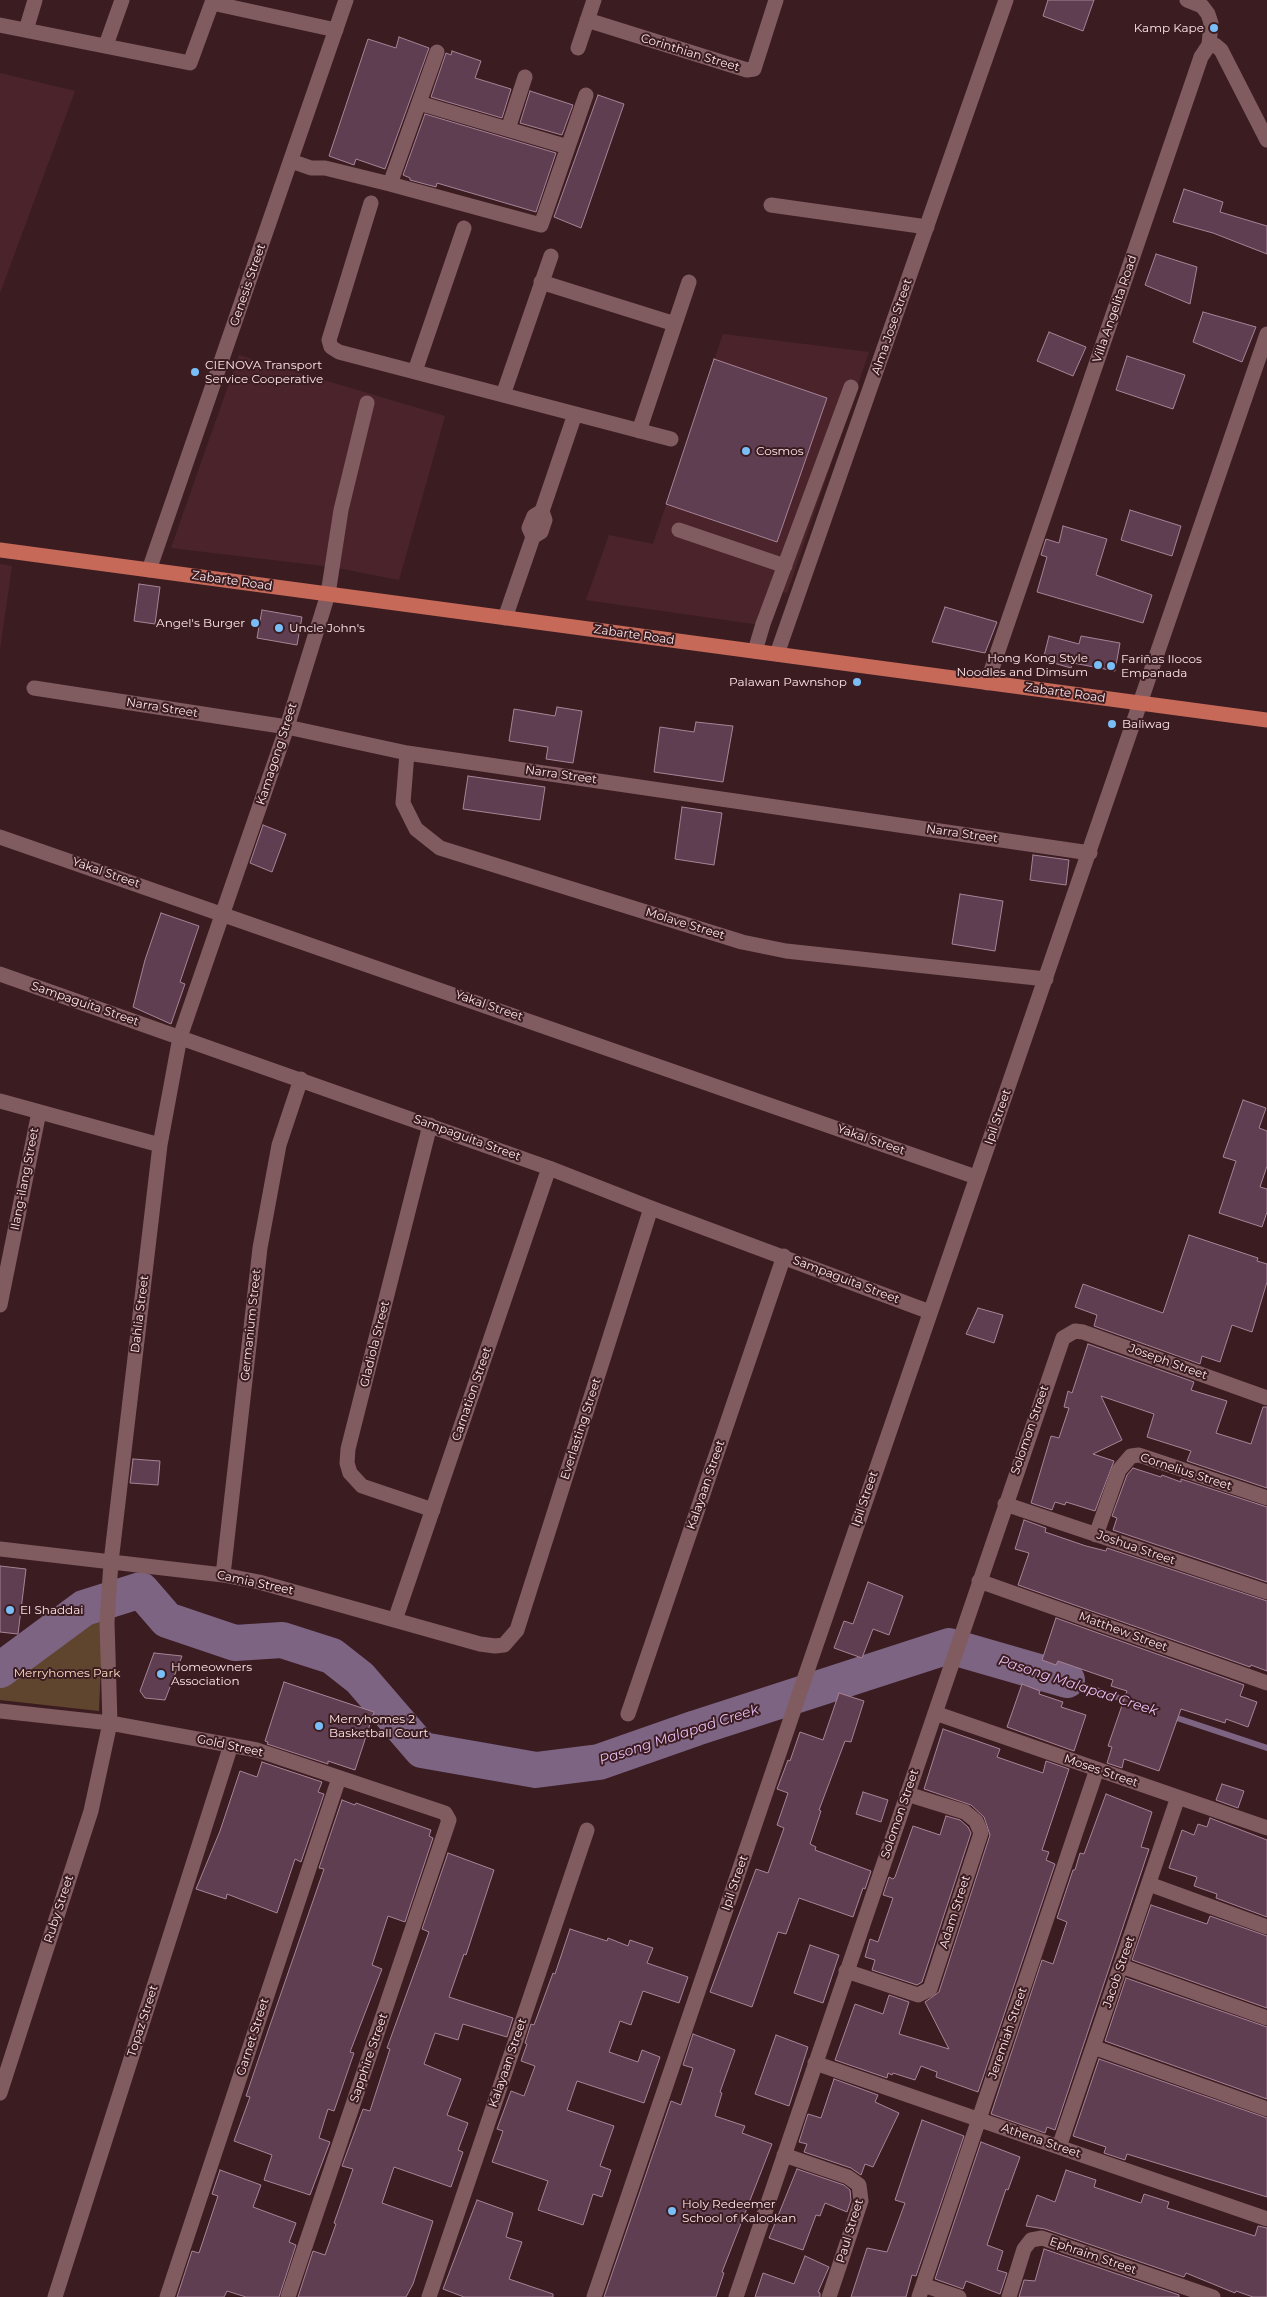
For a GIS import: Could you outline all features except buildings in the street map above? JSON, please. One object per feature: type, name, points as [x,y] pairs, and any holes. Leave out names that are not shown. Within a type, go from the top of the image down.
[{"type":"main road","name":"Zabarte Road","points":[[0,550],[1267,720]]},
{"type":"street","points":[[26,30],[35,0]]},
{"type":"street","points":[[106,45],[122,0]]},
{"type":"street","name":"Genesis Street","points":[[149,570],[346,0]]},
{"type":"street","points":[[578,48],[594,0]]},
{"type":"street","name":"Corinthian Street","points":[[587,20],[747,70],[754,69],[776,0]]},
{"type":"street","name":"Alma Jose Street","points":[[778,654],[1006,0]]},
{"type":"street","points":[[1187,0],[1202,6],[1208,14],[1210,23],[1209,45],[1215,45],[1221,50],[1267,140]]},
{"type":"street","points":[[0,25],[190,63],[212,1],[336,30]]},
{"type":"street","name":"Villa Angelita Road","points":[[987,683],[1201,57],[1209,45]]},
{"type":"street","points":[[390,184],[437,52]]},
{"type":"street","points":[[508,129],[524,77]]},
{"type":"street","points":[[292,157],[311,168],[325,168],[390,184],[541,225],[586,95]]},
{"type":"street","points":[[419,103],[568,147]]},
{"type":"street","points":[[371,203],[329,340],[331,347],[339,352],[670,439]]},
{"type":"street","points":[[771,205],[926,227]]},
{"type":"street","points":[[415,371],[464,228]]},
{"type":"street","points":[[503,394],[550,256]]},
{"type":"street","points":[[541,282],[675,324]]},
{"type":"street","points":[[639,431],[689,282]]},
{"type":"street","points":[[1141,703],[1267,334]]},
{"type":"street","points":[[755,652],[851,387]]},
{"type":"street","name":"Kamagong Street","points":[[224,914],[328,594],[341,510],[368,403]]},
{"type":"street","points":[[505,618],[532,537],[529,528],[534,516],[542,511],[575,414]]},
{"type":"street","points":[[679,530],[785,566]]},
{"type":"street","name":"Narra Street","points":[[34,688],[286,727],[407,753],[1090,853]]},
{"type":"street","name":"Ipil Street","points":[[594,2297],[804,1676],[1141,703]]},
{"type":"street","name":"Molave Street","points":[[407,753],[403,803],[416,829],[440,848],[742,942],[786,951],[1046,979]]},
{"type":"street","name":"Yakal Street","points":[[0,837],[976,1178]]},
{"type":"street","name":"Dahlia Street","points":[[110,1723],[106,1622],[109,1582],[160,1144],[180,1037],[189,1004],[224,914]]},
{"type":"street","name":"Sampaguita Street","points":[[0,974],[549,1168],[930,1312]]},
{"type":"street","name":"Germanium Street","points":[[222,1575],[260,1248],[279,1145],[301,1079]]},
{"type":"street","points":[[0,1101],[160,1144]]},
{"type":"street","name":"Ilang-ilang Street","points":[[0,1305],[39,1112]]},
{"type":"street","name":"Gladiola Street","points":[[430,1125],[348,1449],[347,1463],[350,1473],[362,1486],[433,1510]]},
{"type":"street","name":"Carnation Street","points":[[395,1620],[549,1168]]},
{"type":"street","name":"Everlasting Street","points":[[504,1645],[517,1630],[651,1208]]},
{"type":"street","name":"Kalayaan Street","points":[[628,1714],[784,1256]]},
{"type":"street","name":"Joseph Street","points":[[1068,1333],[1075,1331],[1083,1332],[1267,1398]]},
{"type":"street","name":"Solomon Street","points":[[736,2297],[1060,1344],[1068,1333]]},
{"type":"street","name":"Cornelius Street","points":[[1096,1534],[1119,1470],[1131,1456],[1139,1455],[1267,1498]]},
{"type":"street","name":"Joshua Street","points":[[1005,1504],[1267,1592]]},
{"type":"street","name":"Camia Street","points":[[0,1550],[222,1575],[259,1582],[480,1644],[504,1645]]},
{"type":"street","name":"Matthew Street","points":[[979,1581],[1267,1684]]},
{"type":"street","name":"Gold Street","points":[[0,1711],[110,1723],[257,1750],[446,1813],[449,1820]]},
{"type":"street","name":"Moses Street","points":[[935,1713],[1267,1828]]},
{"type":"street","name":"Ruby Street","points":[[0,2093],[91,1811],[110,1723]]},
{"type":"street","name":"Topaz Street","points":[[55,2297],[231,1745]]},
{"type":"street","name":"Jeremiah Street","points":[[921,2291],[1097,1769]]},
{"type":"street","name":"Garnet Street","points":[[167,2297],[339,1778]]},
{"type":"street","name":"Adam Street","points":[[846,1971],[918,1995],[930,1988],[981,1833],[976,1821],[965,1812],[907,1794]]},
{"type":"street","name":"Jacob Street","points":[[1059,2146],[1178,1797]]},
{"type":"street","name":"Sapphire Street","points":[[288,2297],[449,1820]]},
{"type":"street","name":"Kalayaan Street","points":[[429,2297],[587,1830]]},
{"type":"street","points":[[1149,1884],[1267,1927]]},
{"type":"street","points":[[1121,1966],[1267,2018]]},
{"type":"street","points":[[1093,2047],[1267,2109]]},
{"type":"street","name":"Athena Street","points":[[815,2063],[1267,2219]]},
{"type":"street","name":"Paul Street","points":[[784,2155],[848,2177],[859,2185],[861,2201],[829,2297]]},
{"type":"street","name":"Ephraim Street","points":[[1009,2297],[1024,2249],[1031,2240],[1042,2238],[1213,2297]]},
{"type":"street","points":[[921,2291],[959,2297]]},
{"type":"shaded area","points":[[0,73],[75,91],[0,293]]},
{"type":"shaded area","points":[[723,334],[869,352],[787,593],[779,591],[768,626],[586,600],[609,535],[653,544]]},
{"type":"shaded area","points":[[239,355],[445,416],[399,580],[332,567],[171,548]]},
{"type":"shaded area","points":[[0,564],[12,566],[0,649]]},
{"type":"green space","name":"Merryhomes Park","points":[[103,1614],[99,1711],[0,1700],[0,1676],[9,1676],[83,1617]]},
{"type":"waterway","name":"Pasong Malapad Creek","points":[[0,1670],[84,1608],[141,1590],[167,1620],[235,1643],[282,1640],[332,1656],[360,1678],[422,1750],[536,1770],[599,1762],[696,1728],[949,1646],[1067,1680]]},
{"type":"waterway","name":"Pasong Malapad Creek","points":[[1067,1680],[1131,1702]]},
{"type":"waterway","name":"Pasong Malapad Creek","points":[[1171,1716],[1267,1748]]},
{"type":"place","name":"Kamp Kape","points":[[1214,28]]},
{"type":"place","name":"CIENOVA Transport Service Cooperative","points":[[195,372]]},
{"type":"place","name":"Cosmos","points":[[746,451]]},
{"type":"place","name":"Angel's Burger","points":[[255,623]]},
{"type":"place","name":"Uncle John's","points":[[279,628]]},
{"type":"place","name":"Hong Kong Style Noodles and Dimsum","points":[[1098,665]]},
{"type":"place","name":"Fariñas Ilocos Empanada","points":[[1111,666]]},
{"type":"place","name":"Palawan Pawnshop","points":[[857,682]]},
{"type":"place","name":"Baliwag","points":[[1112,724]]},
{"type":"place","name":"El Shaddai","points":[[10,1610]]},
{"type":"place","name":"Homeowners Association","points":[[161,1674]]},
{"type":"place","name":"Merryhomes 2 Basketball Court","points":[[319,1726]]},
{"type":"place","name":"Holy Redeemer School of Kalookan","points":[[672,2211]]}]
